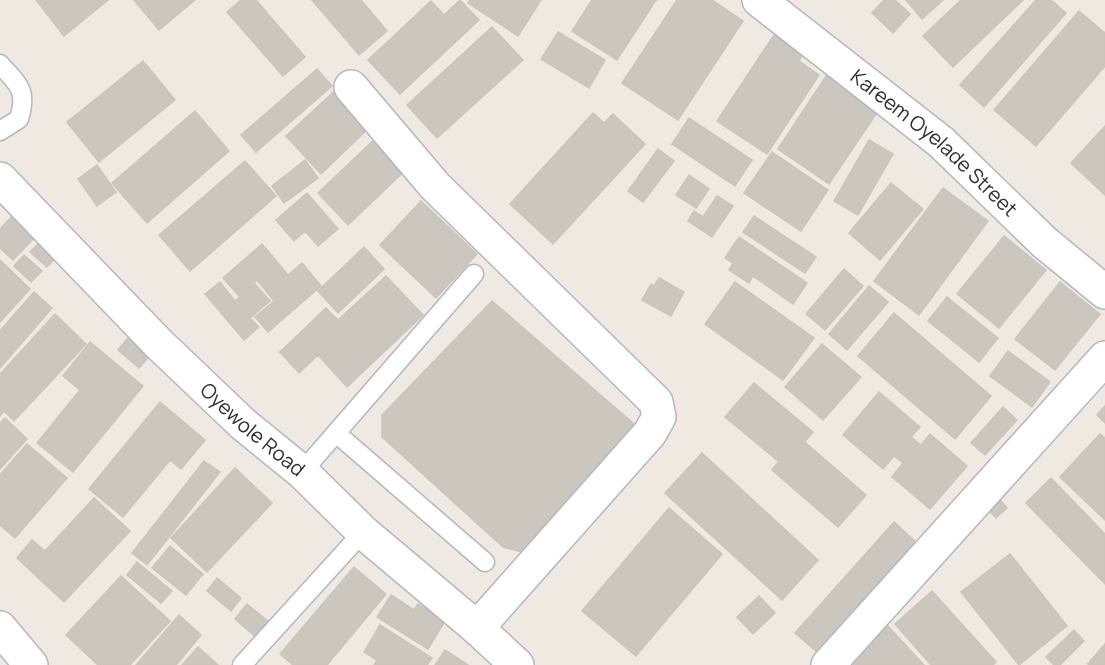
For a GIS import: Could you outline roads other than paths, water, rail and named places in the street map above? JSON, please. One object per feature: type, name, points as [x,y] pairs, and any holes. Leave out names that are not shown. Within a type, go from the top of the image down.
[{"type":"street","name":"Kareem Oyelade Street","points":[[759,0],[941,142],[1044,242],[1105,292]]},
{"type":"street","points":[[351,87],[435,186],[656,402],[659,417],[650,433],[477,628]]},
{"type":"street","name":"Oyewole Road","points":[[0,179],[158,343],[243,424],[302,472],[363,532],[477,628],[517,665]]},
{"type":"street","points":[[828,665],[1105,358]]},
{"type":"street","points":[[0,628],[31,665]]},
{"type":"lane","points":[[0,64],[21,88],[24,102],[19,119],[0,131]]},
{"type":"lane","points":[[302,472],[474,274]]},
{"type":"lane","points":[[336,433],[485,562]]},
{"type":"lane","points":[[242,665],[363,532]]}]
